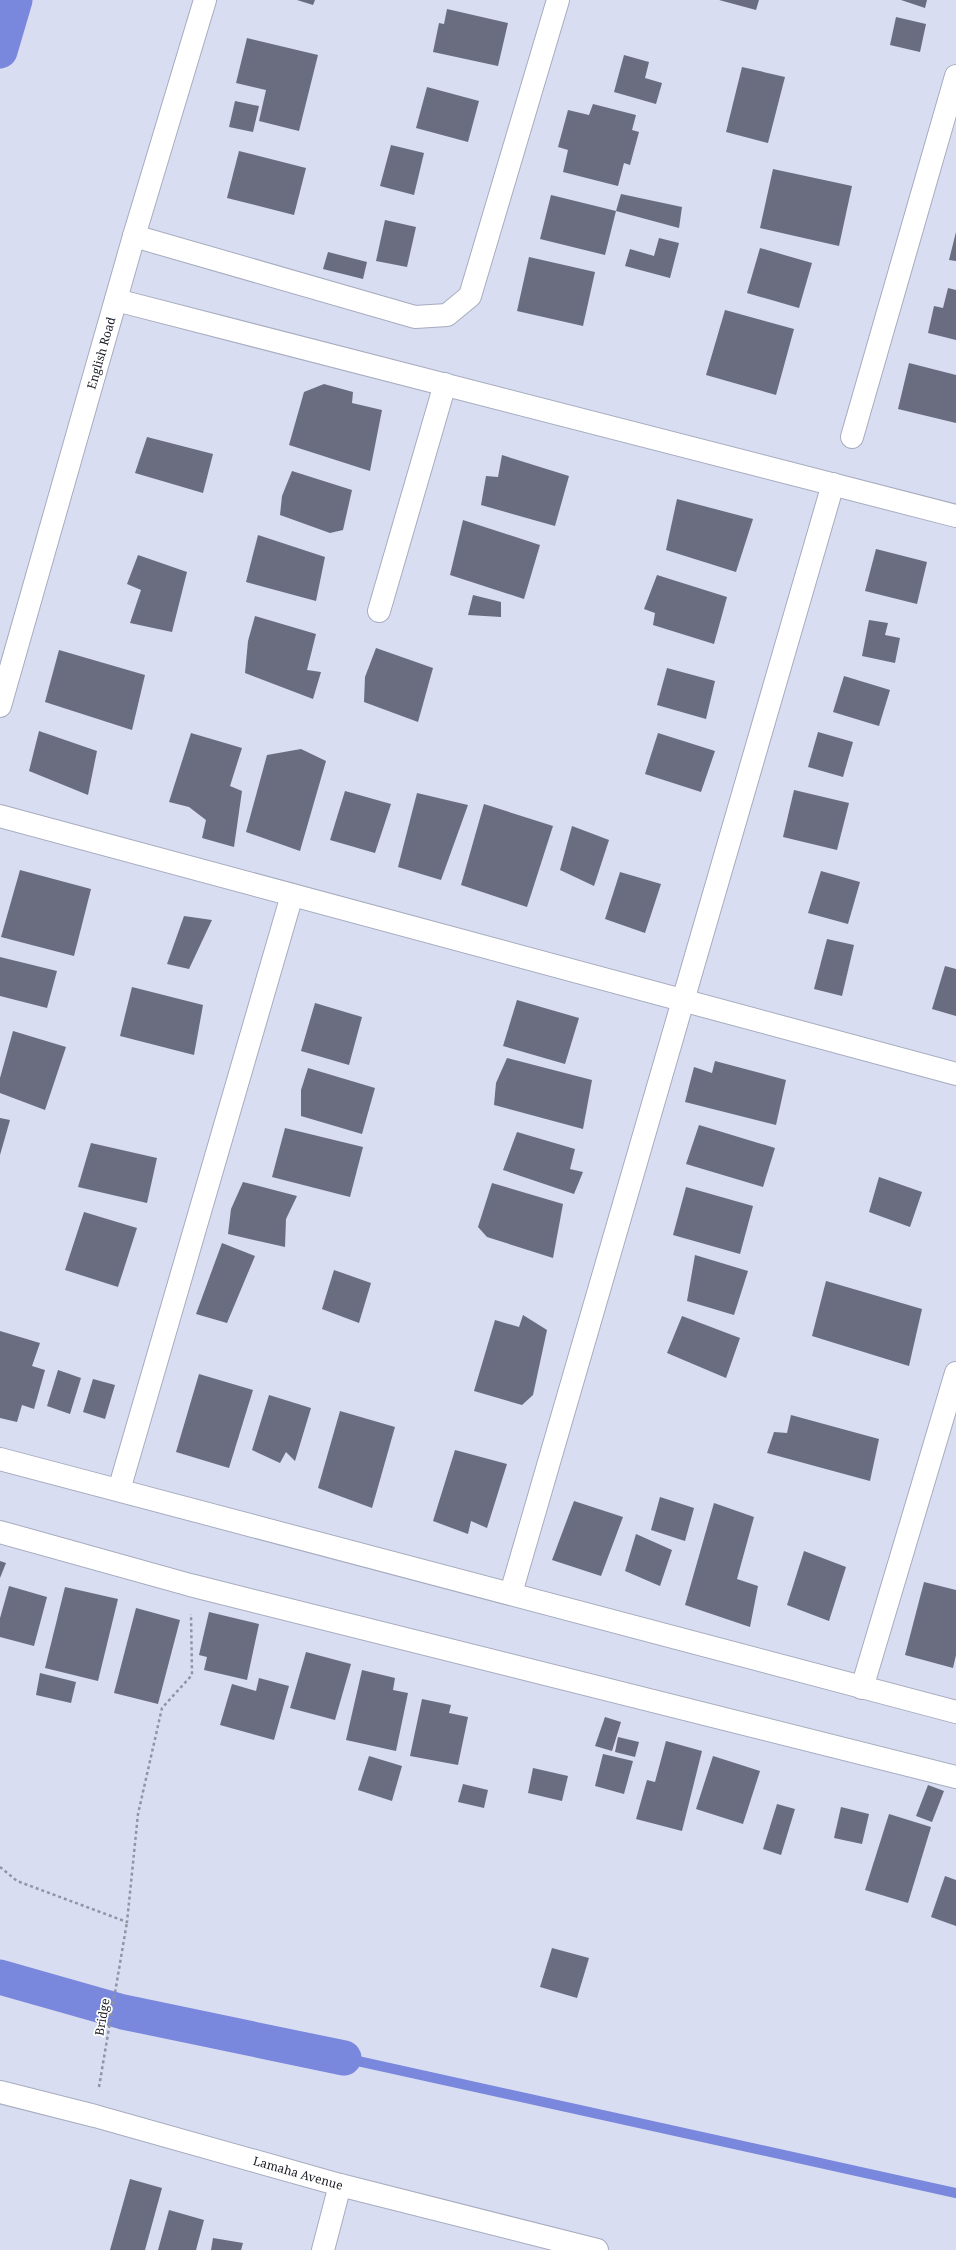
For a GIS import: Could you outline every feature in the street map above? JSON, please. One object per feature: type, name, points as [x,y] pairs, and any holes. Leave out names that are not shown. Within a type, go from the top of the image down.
[{"type":"street","name":"English Road","points":[[0,706],[134,236],[205,0]]},
{"type":"street","points":[[134,236],[415,317],[447,315],[470,296],[558,0]]},
{"type":"street","points":[[852,437],[956,76]]},
{"type":"street","points":[[116,300],[956,516]]},
{"type":"street","points":[[378,611],[444,384]]},
{"type":"street","points":[[511,1593],[833,484]]},
{"type":"street","points":[[0,816],[956,1074]]},
{"type":"street","points":[[119,1490],[292,895]]},
{"type":"street","points":[[862,1688],[956,1372]]},
{"type":"street","points":[[0,1459],[956,1712]]},
{"type":"street","points":[[0,1532],[190,1585],[956,1777]]},
{"type":"street","name":"Lamaha Avenue","points":[[0,2092],[95,2116],[340,2185],[597,2250]]},
{"type":"street","points":[[323,2250],[340,2185]]},
{"type":"path","name":"Bridge","points":[[95,2116],[127,1922],[138,1814],[162,1708],[192,1675],[190,1585]]},
{"type":"path","points":[[0,1867],[17,1881],[127,1922]]},
{"type":"building","points":[[297,0],[315,0],[313,5]]},
{"type":"building","points":[[719,0],[759,0],[756,10]]},
{"type":"building","points":[[901,0],[927,0],[925,8]]},
{"type":"building","points":[[447,9],[508,23],[498,66],[433,52],[439,23],[444,24]]},
{"type":"building","points":[[896,17],[926,24],[920,52],[890,45]]},
{"type":"building","points":[[247,38],[318,55],[299,131],[259,121],[266,90],[236,83]]},
{"type":"building","points":[[624,55],[649,62],[645,78],[662,83],[656,104],[614,92]]},
{"type":"building","points":[[742,67],[785,77],[768,143],[726,132]]},
{"type":"building","points":[[427,87],[479,101],[468,142],[416,128]]},
{"type":"building","points":[[235,101],[259,106],[253,132],[229,127]]},
{"type":"building","points":[[593,104],[636,115],[632,130],[639,132],[630,165],[624,163],[618,186],[563,172],[568,150],[558,147],[568,110],[589,115]]},
{"type":"building","points":[[391,145],[424,153],[414,195],[380,186]]},
{"type":"building","points":[[239,151],[306,168],[294,215],[227,198]]},
{"type":"building","points":[[773,169],[852,186],[839,246],[760,228]]},
{"type":"building","points":[[621,194],[682,207],[679,228],[616,211]]},
{"type":"building","points":[[551,195],[616,211],[605,255],[540,239]]},
{"type":"building","points":[[385,220],[416,227],[407,267],[376,261]]},
{"type":"building","points":[[956,232],[956,261],[949,260]]},
{"type":"building","points":[[659,238],[679,243],[670,278],[625,266],[630,249],[654,256]]},
{"type":"building","points":[[760,248],[812,263],[799,308],[747,293]]},
{"type":"building","points":[[328,252],[367,262],[363,279],[323,269]]},
{"type":"building","points":[[529,257],[595,272],[583,326],[517,311]]},
{"type":"building","points":[[948,288],[956,290],[956,340],[928,333],[934,306],[943,308]]},
{"type":"building","points":[[725,310],[794,329],[776,395],[706,375]]},
{"type":"building","points":[[909,363],[956,375],[956,423],[898,409]]},
{"type":"building","points":[[324,384],[353,392],[352,403],[382,410],[370,471],[289,445],[304,392]]},
{"type":"building","points":[[147,437],[213,454],[203,493],[135,473]]},
{"type":"building","points":[[502,455],[569,476],[555,526],[481,505],[486,476],[498,477]]},
{"type":"building","points":[[292,471],[352,490],[343,530],[330,533],[280,515],[282,496]]},
{"type":"building","points":[[677,499],[753,519],[736,572],[666,550]]},
{"type":"building","points":[[463,520],[540,545],[524,599],[450,575]]},
{"type":"building","points":[[258,535],[325,557],[316,601],[246,582]]},
{"type":"building","points":[[876,549],[927,562],[917,604],[865,591]]},
{"type":"building","points":[[138,555],[187,572],[172,632],[130,623],[141,590],[127,584]]},
{"type":"building","points":[[657,575],[727,597],[714,644],[653,625],[655,613],[644,609]]},
{"type":"building","points":[[473,595],[501,602],[501,617],[468,615]]},
{"type":"building","points":[[255,616],[316,634],[307,670],[321,672],[313,699],[245,673],[248,641]]},
{"type":"building","points":[[869,620],[888,623],[885,635],[900,638],[895,663],[862,656]]},
{"type":"building","points":[[376,648],[433,668],[418,722],[364,702],[365,677]]},
{"type":"building","points":[[59,650],[145,675],[132,730],[45,702]]},
{"type":"building","points":[[667,668],[715,681],[706,719],[657,705]]},
{"type":"building","points":[[844,676],[890,690],[879,726],[833,712]]},
{"type":"building","points":[[39,731],[97,751],[88,795],[29,771]]},
{"type":"building","points":[[818,732],[853,742],[843,777],[808,767]]},
{"type":"building","points":[[191,733],[242,748],[230,786],[242,791],[234,847],[202,838],[206,820],[189,807],[169,802]]},
{"type":"building","points":[[658,733],[715,751],[701,792],[645,774]]},
{"type":"building","points":[[301,749],[326,761],[300,851],[246,832],[267,755]]},
{"type":"building","points":[[794,790],[849,803],[837,850],[783,837]]},
{"type":"building","points":[[345,791],[391,804],[375,853],[330,840]]},
{"type":"building","points":[[417,793],[468,805],[441,880],[398,867]]},
{"type":"building","points":[[484,804],[553,826],[527,907],[461,885]]},
{"type":"building","points":[[572,826],[609,840],[594,886],[560,870]]},
{"type":"building","points":[[20,870],[91,889],[74,956],[1,937]]},
{"type":"building","points":[[821,871],[860,882],[848,924],[808,913]]},
{"type":"building","points":[[620,872],[661,884],[645,933],[605,919]]},
{"type":"building","points":[[184,916],[212,920],[189,969],[167,964]]},
{"type":"building","points":[[827,939],[854,945],[842,996],[814,989]]},
{"type":"building","points":[[0,957],[57,971],[47,1008],[0,996]]},
{"type":"building","points":[[945,966],[956,969],[956,1016],[932,1009]]},
{"type":"building","points":[[132,987],[203,1005],[194,1055],[120,1036]]},
{"type":"building","points":[[517,1000],[579,1018],[565,1064],[503,1046]]},
{"type":"building","points":[[315,1003],[362,1017],[349,1065],[301,1051]]},
{"type":"building","points":[[13,1031],[66,1047],[45,1110],[0,1093],[0,1078]]},
{"type":"building","points":[[507,1058],[592,1080],[583,1129],[494,1105],[496,1083]]},
{"type":"building","points":[[715,1061],[786,1080],[776,1125],[685,1102],[694,1067],[712,1073]]},
{"type":"building","points":[[308,1068],[375,1088],[362,1134],[301,1116],[301,1090]]},
{"type":"building","points":[[0,1118],[10,1120],[0,1155]]},
{"type":"building","points":[[699,1125],[775,1148],[763,1187],[686,1164]]},
{"type":"building","points":[[285,1128],[363,1147],[350,1197],[272,1177]]},
{"type":"building","points":[[517,1132],[575,1149],[570,1169],[583,1172],[574,1194],[503,1170]]},
{"type":"building","points":[[91,1143],[157,1158],[147,1203],[78,1187]]},
{"type":"building","points":[[879,1177],[922,1192],[910,1227],[869,1212]]},
{"type":"building","points":[[243,1182],[297,1196],[286,1219],[285,1247],[228,1234],[231,1209]]},
{"type":"building","points":[[492,1183],[563,1204],[553,1258],[487,1237],[478,1227]]},
{"type":"building","points":[[686,1187],[753,1206],[740,1254],[673,1235]]},
{"type":"building","points":[[84,1212],[137,1228],[118,1287],[65,1270]]},
{"type":"building","points":[[222,1243],[255,1256],[227,1323],[196,1314]]},
{"type":"building","points":[[695,1255],[748,1271],[734,1315],[687,1301]]},
{"type":"building","points":[[334,1270],[371,1283],[359,1323],[322,1309]]},
{"type":"building","points":[[826,1281],[922,1309],[909,1366],[812,1336]]},
{"type":"building","points":[[523,1315],[547,1330],[533,1395],[522,1405],[474,1391],[495,1320],[519,1327]]},
{"type":"building","points":[[682,1316],[740,1338],[726,1378],[667,1353]]},
{"type":"building","points":[[0,1331],[40,1343],[32,1366],[45,1370],[34,1409],[22,1405],[17,1422],[0,1418]]},
{"type":"building","points":[[58,1370],[81,1378],[70,1414],[47,1406]]},
{"type":"building","points":[[199,1374],[253,1390],[229,1468],[176,1452]]},
{"type":"building","points":[[93,1379],[115,1385],[105,1419],[83,1412]]},
{"type":"building","points":[[269,1395],[311,1408],[295,1461],[286,1452],[280,1463],[252,1450]]},
{"type":"building","points":[[340,1411],[395,1427],[372,1508],[318,1488]]},
{"type":"building","points":[[791,1415],[879,1439],[870,1481],[767,1453],[774,1432],[787,1433]]},
{"type":"building","points":[[455,1450],[507,1464],[487,1528],[471,1521],[468,1534],[433,1521]]},
{"type":"building","points":[[660,1497],[694,1508],[685,1541],[651,1530]]},
{"type":"building","points":[[574,1501],[623,1517],[601,1576],[552,1560]]},
{"type":"building","points":[[714,1503],[754,1517],[737,1579],[758,1586],[750,1627],[685,1605]]},
{"type":"building","points":[[636,1534],[672,1550],[660,1586],[625,1571]]},
{"type":"building","points":[[804,1551],[846,1567],[829,1621],[787,1605]]},
{"type":"building","points":[[0,1561],[6,1563],[0,1578]]},
{"type":"building","points":[[924,1582],[956,1590],[956,1655],[953,1668],[905,1655]]},
{"type":"building","points":[[9,1586],[47,1597],[34,1646],[0,1637],[0,1618]]},
{"type":"building","points":[[65,1587],[118,1599],[98,1681],[45,1668]]},
{"type":"building","points":[[136,1608],[180,1620],[158,1704],[114,1693]]},
{"type":"building","points":[[209,1612],[259,1624],[247,1680],[204,1670],[207,1657],[199,1655]]},
{"type":"building","points":[[306,1652],[351,1664],[335,1720],[290,1708]]},
{"type":"building","points":[[362,1670],[395,1678],[393,1690],[408,1693],[396,1751],[346,1740]]},
{"type":"building","points":[[40,1673],[76,1682],[71,1703],[36,1695]]},
{"type":"building","points":[[259,1678],[289,1686],[274,1740],[220,1725],[232,1684],[256,1691]]},
{"type":"building","points":[[422,1699],[451,1705],[449,1713],[468,1717],[458,1765],[410,1756]]},
{"type":"building","points":[[605,1717],[621,1722],[612,1751],[595,1746]]},
{"type":"building","points":[[618,1737],[639,1742],[635,1757],[615,1752]]},
{"type":"building","points":[[666,1741],[702,1751],[682,1831],[636,1819],[647,1780],[655,1782]]},
{"type":"building","points":[[603,1754],[633,1761],[624,1794],[595,1786]]},
{"type":"building","points":[[369,1756],[402,1766],[392,1801],[358,1790]]},
{"type":"building","points":[[713,1756],[760,1771],[743,1824],[696,1809]]},
{"type":"building","points":[[533,1768],[568,1776],[562,1801],[528,1793]]},
{"type":"building","points":[[463,1784],[488,1790],[484,1808],[458,1802]]},
{"type":"building","points":[[928,1785],[944,1791],[932,1822],[916,1816]]},
{"type":"building","points":[[777,1804],[795,1809],[781,1855],[763,1849]]},
{"type":"building","points":[[841,1807],[869,1814],[862,1844],[834,1838]]},
{"type":"building","points":[[889,1814],[931,1827],[908,1903],[865,1890]]},
{"type":"building","points":[[945,1876],[956,1880],[956,1926],[931,1917]]},
{"type":"building","points":[[552,1948],[589,1958],[577,1998],[540,1987]]},
{"type":"building","points":[[130,2179],[162,2188],[145,2250],[110,2250]]},
{"type":"building","points":[[169,2210],[204,2220],[196,2250],[158,2250]]},
{"type":"building","points":[[213,2238],[243,2243],[241,2250],[211,2250]]},
{"type":"waterway","points":[[0,51],[15,0]]},
{"type":"waterway","points":[[0,1977],[123,2012],[344,2058]]},
{"type":"waterway","points":[[344,2058],[956,2193]]}]
